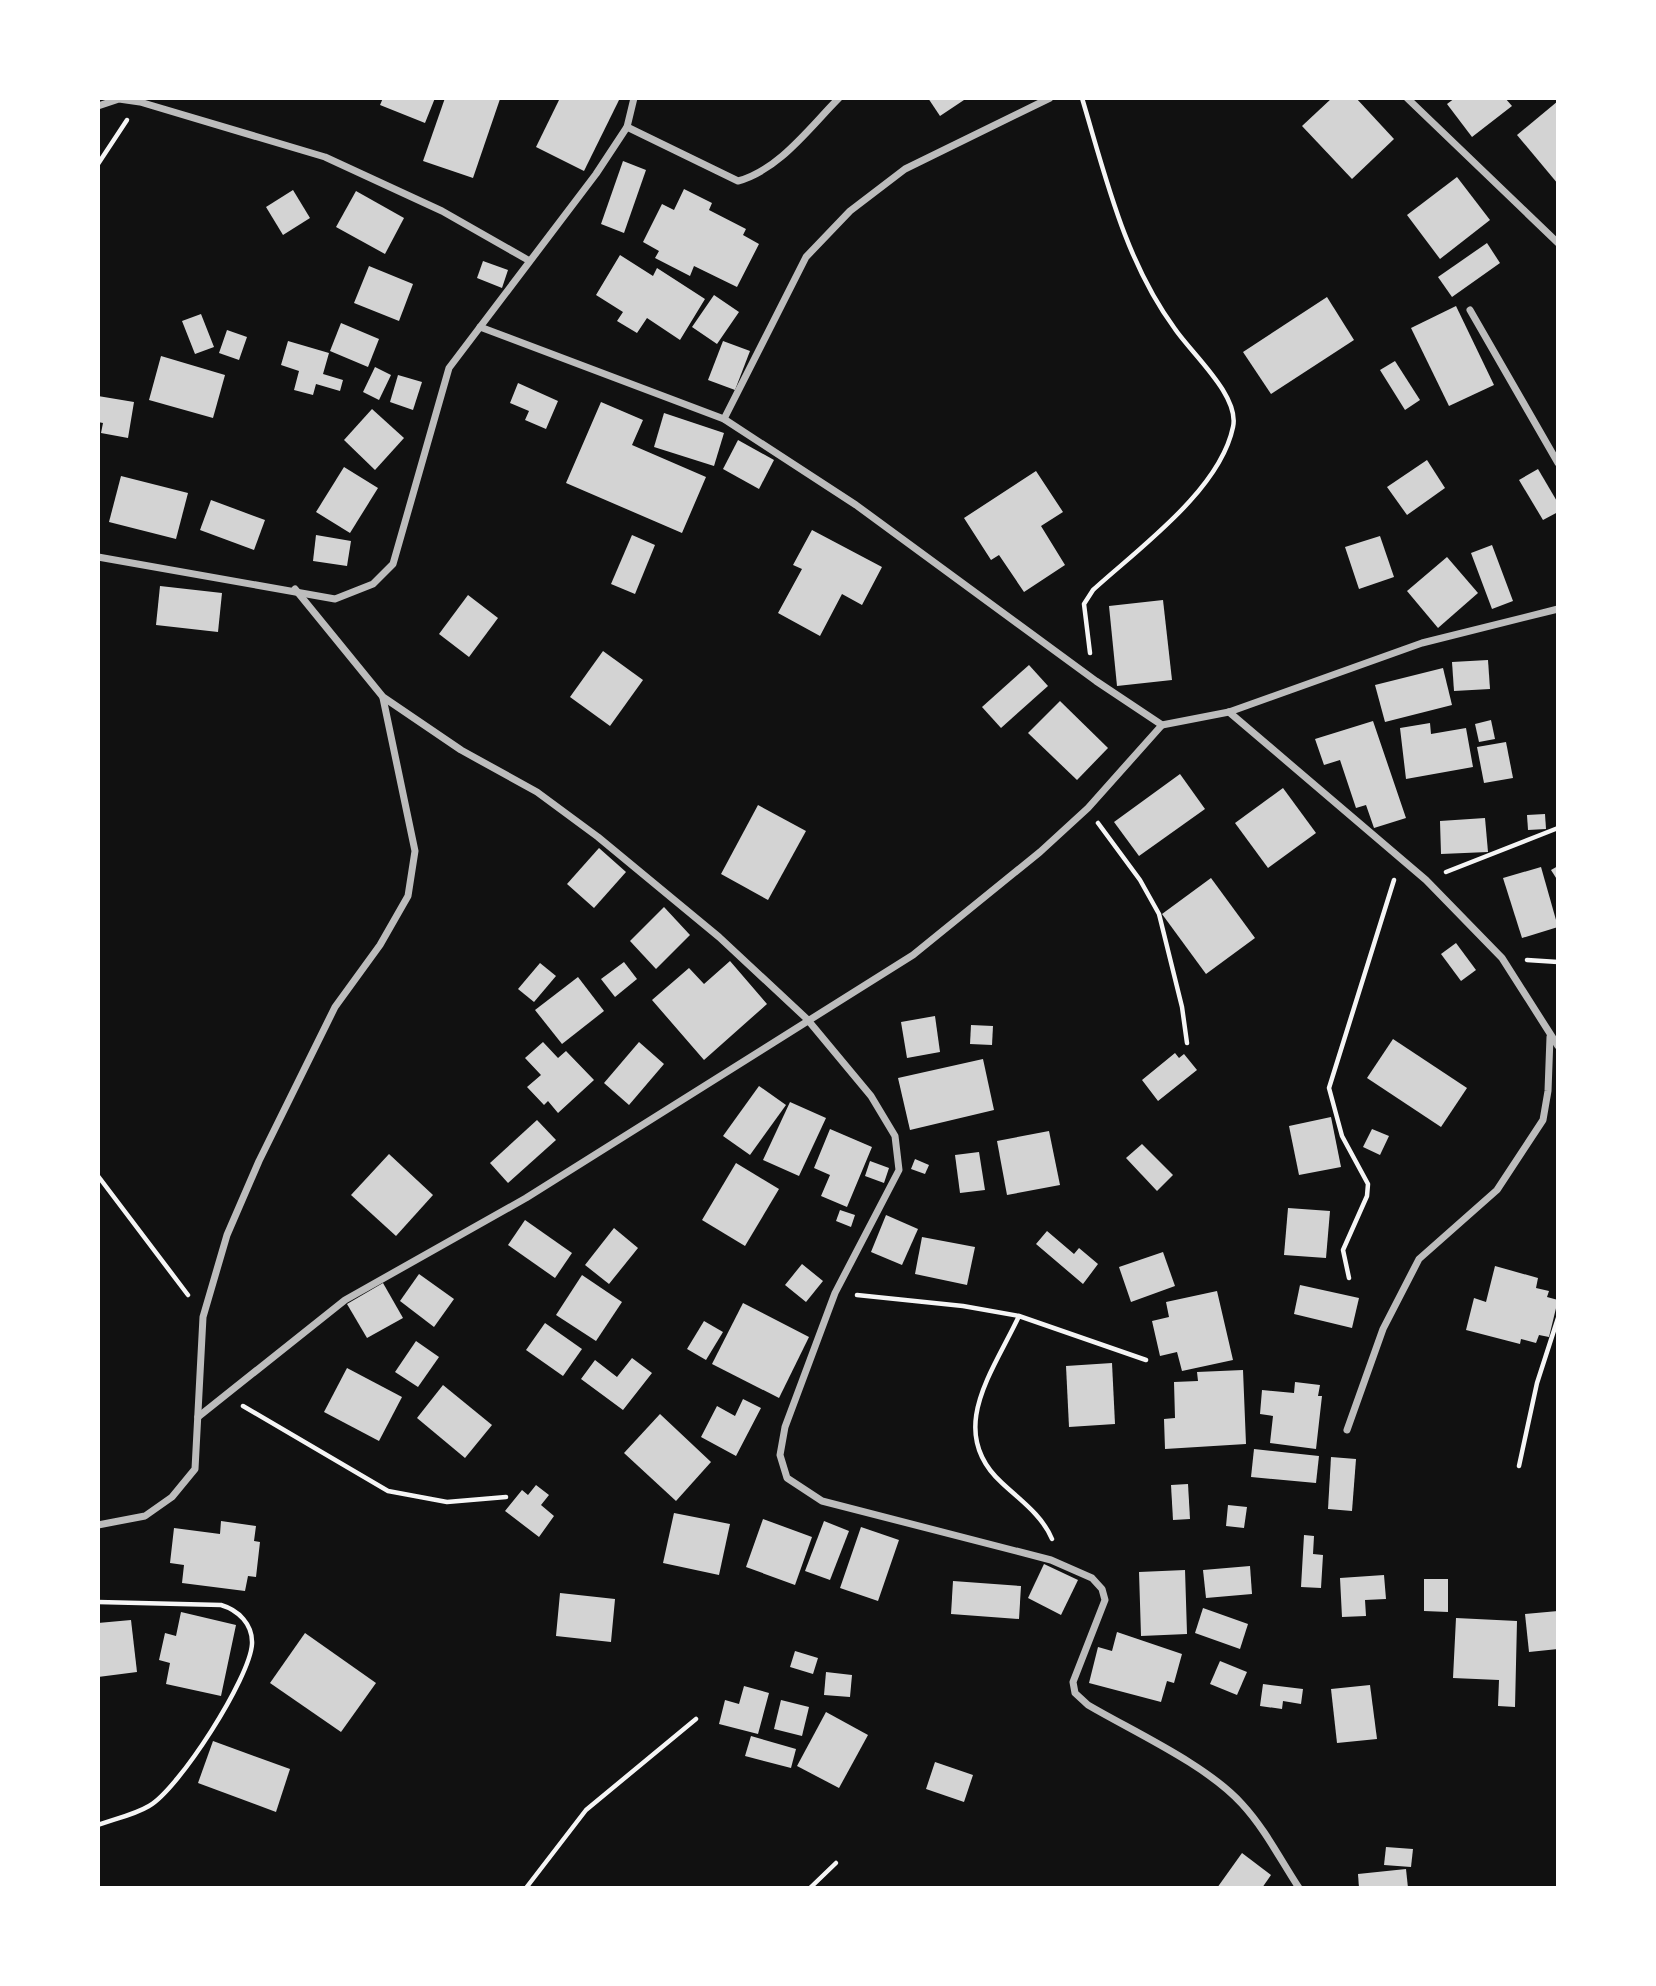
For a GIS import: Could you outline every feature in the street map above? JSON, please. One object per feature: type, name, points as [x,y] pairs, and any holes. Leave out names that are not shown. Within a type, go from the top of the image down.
[{"type":"street","points":[[98,557],[295,589],[335,599],[373,584],[393,564],[449,368],[528,260],[596,174],[627,127],[634,98]]},
{"type":"street","points":[[627,127],[738,181],[752,177],[773,164],[839,98]]},
{"type":"street","points":[[724,419],[806,257],[849,211],[905,169],[1050,98]]},
{"type":"street","points":[[1407,98],[1558,243]]},
{"type":"street","points":[[98,106],[119,99],[139,102],[325,157],[442,211],[528,260]]},
{"type":"street","points":[[1470,310],[1558,463]]},
{"type":"street","points":[[480,327],[724,419],[856,505],[1096,681],[1162,725]]},
{"type":"street","points":[[295,589],[383,697],[461,750],[537,792],[598,837],[719,937],[807,1019],[871,1096],[895,1136],[899,1170],[835,1293],[785,1427],[780,1455],[787,1478],[822,1501],[1051,1560],[1092,1578],[1102,1590],[1105,1600],[1073,1682],[1075,1693],[1088,1705],[1205,1774],[1240,1801],[1267,1833],[1299,1888]]},
{"type":"street","points":[[198,1417],[345,1300],[526,1198],[807,1019],[913,955],[1040,852],[1088,808],[1162,725],[1229,712],[1422,643],[1558,609]]},
{"type":"street","points":[[98,1525],[145,1516],[172,1497],[195,1469],[204,1317],[227,1235],[259,1161],[335,1007],[380,945],[408,896],[415,851],[383,697]]},
{"type":"street","points":[[1229,712],[1426,880],[1502,958],[1558,1046]]},
{"type":"street","points":[[1346,1430],[1383,1329],[1419,1259],[1497,1190],[1543,1120],[1548,1091],[1550,1037]]},
{"type":"path","points":[[1082,98],[1118,218],[1136,264],[1174,328],[1224,392],[1233,408],[1234,426],[1221,461],[1181,510],[1093,590],[1084,604],[1096,681]]},
{"type":"path","points":[[98,164],[139,102]]},
{"type":"path","points":[[1088,808],[1140,880],[1159,914],[1182,1007],[1187,1043]]},
{"type":"path","points":[[1426,880],[1558,828]]},
{"type":"path","points":[[1349,1278],[1343,1250],[1367,1196],[1368,1184],[1342,1136],[1329,1088],[1344,1031],[1401,859]]},
{"type":"path","points":[[98,1176],[204,1317]]},
{"type":"path","points":[[835,1293],[963,1306],[1019,1316],[1146,1360]]},
{"type":"path","points":[[1019,1316],[977,1408],[973,1426],[975,1446],[990,1472],[1047,1528],[1053,1541],[1051,1560]]},
{"type":"path","points":[[1518,1466],[1537,1383],[1558,1318]]},
{"type":"path","points":[[224,1395],[388,1491],[447,1502],[506,1497]]},
{"type":"path","points":[[98,1602],[221,1605],[234,1609],[245,1619],[252,1643],[230,1701],[185,1770],[150,1806],[98,1825]]},
{"type":"path","points":[[526,1888],[586,1810],[696,1719]]},
{"type":"path","points":[[810,1888],[836,1863]]},
{"type":"building","points":[[383,98],[435,98],[425,123],[380,105]]},
{"type":"building","points":[[445,98],[500,99],[473,178],[423,161]]},
{"type":"building","points":[[560,98],[620,98],[584,171],[536,147]]},
{"type":"building","points":[[928,98],[967,98],[940,116]]},
{"type":"building","points":[[1332,98],[1356,98],[1394,139],[1352,179],[1302,126]]},
{"type":"building","points":[[1455,98],[1505,98],[1512,106],[1472,137],[1447,104]]},
{"type":"building","points":[[1558,101],[1558,184],[1517,135]]},
{"type":"building","points":[[623,161],[646,170],[624,233],[601,224]]},
{"type":"building","points":[[1457,177],[1490,220],[1440,259],[1407,215]]},
{"type":"building","points":[[684,189],[712,203],[709,210],[746,229],[743,235],[759,244],[737,287],[694,266],[690,276],[655,258],[659,251],[643,242],[662,204],[674,210]]},
{"type":"building","points":[[293,190],[310,218],[283,235],[266,207]]},
{"type":"building","points":[[356,191],[404,218],[385,254],[336,227]]},
{"type":"building","points":[[1487,243],[1500,263],[1452,297],[1438,277]]},
{"type":"building","points":[[620,255],[653,276],[657,268],[705,299],[680,340],[647,318],[637,333],[617,321],[623,312],[596,295]]},
{"type":"building","points":[[483,261],[508,270],[502,288],[477,278]]},
{"type":"building","points":[[369,266],[413,284],[399,321],[354,303]]},
{"type":"building","points":[[714,295],[739,312],[717,344],[692,327]]},
{"type":"building","points":[[1327,297],[1354,340],[1271,394],[1243,352]]},
{"type":"building","points":[[1456,306],[1494,385],[1449,406],[1411,328]]},
{"type":"building","points":[[201,314],[214,347],[195,354],[182,321]]},
{"type":"building","points":[[341,323],[379,339],[368,367],[330,351]]},
{"type":"building","points":[[227,330],[247,337],[239,360],[219,353]]},
{"type":"building","points":[[288,341],[329,353],[323,374],[343,380],[340,391],[316,384],[313,395],[294,390],[299,371],[281,365]]},
{"type":"building","points":[[723,341],[750,351],[735,390],[708,380]]},
{"type":"building","points":[[161,356],[225,375],[213,418],[149,400]]},
{"type":"building","points":[[1395,361],[1420,400],[1405,410],[1380,370]]},
{"type":"building","points":[[375,367],[391,375],[379,400],[363,392]]},
{"type":"building","points":[[398,375],[422,382],[413,410],[390,402]]},
{"type":"building","points":[[518,383],[558,401],[546,429],[525,420],[529,411],[510,403]]},
{"type":"building","points":[[98,396],[134,402],[128,438],[101,433],[103,423],[98,422]]},
{"type":"building","points":[[601,402],[643,420],[632,445],[706,477],[682,533],[566,483]]},
{"type":"building","points":[[372,409],[404,438],[375,470],[344,440]]},
{"type":"building","points":[[664,413],[724,433],[714,466],[654,447]]},
{"type":"building","points":[[738,440],[774,460],[759,489],[723,469]]},
{"type":"building","points":[[1427,460],[1445,488],[1407,515],[1387,487]]},
{"type":"building","points":[[344,467],[378,488],[350,533],[316,512]]},
{"type":"building","points":[[1538,469],[1558,503],[1558,512],[1543,520],[1519,480]]},
{"type":"building","points":[[1036,471],[1063,512],[1041,526],[1065,565],[1024,592],[999,555],[991,560],[964,518]]},
{"type":"building","points":[[121,476],[188,493],[176,539],[109,522]]},
{"type":"building","points":[[211,500],[265,520],[254,550],[200,530]]},
{"type":"building","points":[[812,530],[882,567],[862,605],[842,594],[820,636],[778,613],[802,569],[793,565]]},
{"type":"building","points":[[316,535],[351,541],[347,566],[313,561]]},
{"type":"building","points":[[632,535],[655,545],[635,594],[611,584]]},
{"type":"building","points":[[1380,536],[1394,577],[1359,589],[1345,547]]},
{"type":"building","points":[[1492,545],[1513,601],[1492,609],[1471,553]]},
{"type":"building","points":[[1447,557],[1478,593],[1438,628],[1407,591]]},
{"type":"building","points":[[160,586],[222,593],[218,632],[156,625]]},
{"type":"building","points":[[468,595],[498,618],[469,657],[439,634]]},
{"type":"building","points":[[1163,600],[1172,680],[1117,686],[1109,606]]},
{"type":"building","points":[[603,651],[643,680],[610,726],[570,697]]},
{"type":"building","points":[[1488,660],[1490,689],[1454,691],[1452,662]]},
{"type":"building","points":[[1029,665],[1048,686],[1001,728],[982,707]]},
{"type":"building","points":[[1443,668],[1452,705],[1385,722],[1375,685]]},
{"type":"building","points":[[1060,701],[1108,748],[1077,780],[1028,733]]},
{"type":"building","points":[[1491,720],[1495,739],[1479,742],[1475,724]]},
{"type":"building","points":[[1373,721],[1406,818],[1374,828],[1366,805],[1356,808],[1340,760],[1324,765],[1315,739]]},
{"type":"building","points":[[1430,723],[1431,734],[1466,728],[1473,767],[1406,779],[1400,728]]},
{"type":"building","points":[[1506,742],[1513,778],[1484,783],[1477,747]]},
{"type":"building","points":[[1180,774],[1205,809],[1139,856],[1114,822]]},
{"type":"building","points":[[1283,788],[1316,833],[1268,868],[1235,823]]},
{"type":"building","points":[[758,805],[806,831],[768,900],[721,874]]},
{"type":"building","points":[[1545,814],[1546,829],[1528,830],[1527,815]]},
{"type":"building","points":[[1485,818],[1488,852],[1441,854],[1440,821]]},
{"type":"building","points":[[599,848],[626,872],[594,908],[567,884]]},
{"type":"building","points":[[1558,866],[1558,881],[1551,870]]},
{"type":"building","points":[[1541,867],[1558,927],[1522,938],[1503,878]]},
{"type":"building","points":[[1211,878],[1255,938],[1206,974],[1162,914]]},
{"type":"building","points":[[664,907],[690,935],[656,969],[630,941]]},
{"type":"building","points":[[1456,943],[1476,970],[1461,981],[1441,954]]},
{"type":"building","points":[[730,961],[767,1004],[704,1060],[652,1000],[689,968],[704,984]]},
{"type":"building","points":[[624,962],[637,979],[615,997],[601,979]]},
{"type":"building","points":[[540,963],[556,976],[534,1002],[518,989]]},
{"type":"building","points":[[578,977],[604,1011],[562,1044],[535,1010]]},
{"type":"building","points":[[935,1016],[940,1052],[907,1058],[901,1022]]},
{"type":"building","points":[[971,1025],[993,1026],[992,1045],[970,1044]]},
{"type":"building","points":[[1393,1039],[1467,1088],[1441,1127],[1367,1078]]},
{"type":"building","points":[[543,1042],[558,1058],[566,1051],[594,1080],[558,1113],[548,1101],[544,1105],[527,1087],[541,1075],[525,1058]]},
{"type":"building","points":[[639,1042],[664,1064],[629,1105],[604,1083]]},
{"type":"building","points":[[1175,1053],[1179,1058],[1184,1054],[1197,1070],[1158,1101],[1142,1080]]},
{"type":"building","points":[[983,1059],[994,1110],[910,1130],[898,1078]]},
{"type":"building","points":[[759,1086],[786,1105],[750,1155],[723,1136]]},
{"type":"building","points":[[790,1102],[826,1118],[799,1176],[763,1160]]},
{"type":"building","points":[[1331,1117],[1341,1167],[1299,1175],[1289,1126]]},
{"type":"building","points":[[537,1120],[556,1140],[508,1183],[490,1163]]},
{"type":"building","points":[[830,1129],[872,1147],[847,1207],[821,1196],[830,1175],[814,1168]]},
{"type":"building","points":[[1372,1129],[1389,1136],[1380,1155],[1363,1147]]},
{"type":"building","points":[[1049,1131],[1060,1185],[1007,1195],[997,1141]]},
{"type":"building","points":[[1142,1144],[1173,1175],[1157,1191],[1126,1158]]},
{"type":"building","points":[[979,1152],[985,1190],[960,1193],[955,1155]]},
{"type":"building","points":[[389,1154],[433,1195],[396,1236],[351,1195]]},
{"type":"building","points":[[915,1159],[929,1165],[925,1174],[911,1169]]},
{"type":"building","points":[[870,1161],[889,1168],[884,1183],[865,1176]]},
{"type":"building","points":[[736,1163],[779,1189],[745,1246],[702,1220]]},
{"type":"building","points":[[1288,1208],[1330,1211],[1326,1258],[1284,1255]]},
{"type":"building","points":[[840,1210],[855,1215],[851,1227],[836,1221]]},
{"type":"building","points":[[886,1215],[918,1229],[902,1265],[871,1252]]},
{"type":"building","points":[[525,1220],[572,1253],[555,1278],[508,1245]]},
{"type":"building","points":[[614,1228],[638,1248],[609,1284],[585,1265]]},
{"type":"building","points":[[1047,1231],[1074,1254],[1079,1248],[1098,1264],[1083,1284],[1036,1244]]},
{"type":"building","points":[[922,1237],[975,1247],[967,1285],[915,1274]]},
{"type":"building","points":[[1163,1252],[1175,1286],[1131,1302],[1119,1267]]},
{"type":"building","points":[[802,1264],[823,1281],[806,1302],[785,1285]]},
{"type":"building","points":[[1495,1266],[1538,1278],[1536,1288],[1549,1291],[1547,1297],[1558,1300],[1549,1337],[1539,1335],[1536,1343],[1521,1339],[1520,1344],[1466,1330],[1474,1298],[1486,1302]]},
{"type":"building","points":[[419,1274],[454,1299],[434,1327],[400,1301]]},
{"type":"building","points":[[582,1275],[622,1302],[596,1341],[556,1315]]},
{"type":"building","points":[[383,1283],[403,1318],[367,1338],[347,1304]]},
{"type":"building","points":[[1300,1285],[1359,1298],[1352,1328],[1294,1314]]},
{"type":"building","points":[[1217,1291],[1233,1360],[1182,1371],[1177,1352],[1160,1356],[1152,1321],[1169,1317],[1166,1302]]},
{"type":"building","points":[[743,1303],[809,1337],[779,1398],[712,1364]]},
{"type":"building","points":[[704,1321],[723,1332],[706,1360],[687,1349]]},
{"type":"building","points":[[545,1323],[582,1349],[563,1376],[526,1350]]},
{"type":"building","points":[[416,1341],[439,1357],[418,1387],[395,1372]]},
{"type":"building","points":[[632,1358],[652,1373],[623,1410],[581,1379],[595,1360],[617,1377]]},
{"type":"building","points":[[1112,1363],[1115,1424],[1069,1427],[1066,1366]]},
{"type":"building","points":[[347,1368],[402,1397],[379,1441],[324,1412]]},
{"type":"building","points":[[1243,1370],[1246,1444],[1165,1449],[1164,1419],[1175,1418],[1174,1382],[1198,1381],[1197,1372]]},
{"type":"building","points":[[1295,1382],[1320,1385],[1318,1396],[1322,1396],[1316,1449],[1270,1443],[1273,1416],[1260,1414],[1262,1390],[1294,1393]]},
{"type":"building","points":[[443,1385],[492,1425],[465,1458],[417,1418]]},
{"type":"building","points":[[743,1399],[761,1408],[736,1456],[701,1437],[717,1406],[735,1416]]},
{"type":"building","points":[[660,1414],[711,1462],[676,1501],[624,1453]]},
{"type":"building","points":[[1254,1449],[1319,1456],[1316,1483],[1251,1477]]},
{"type":"building","points":[[1331,1457],[1356,1459],[1352,1511],[1328,1509]]},
{"type":"building","points":[[1188,1484],[1190,1519],[1173,1520],[1171,1485]]},
{"type":"building","points":[[536,1485],[549,1495],[541,1505],[554,1516],[539,1537],[505,1511],[522,1490],[528,1495]]},
{"type":"building","points":[[1228,1505],[1247,1507],[1244,1528],[1226,1526]]},
{"type":"building","points":[[674,1513],[730,1524],[719,1575],[663,1563]]},
{"type":"building","points":[[763,1519],[812,1537],[795,1585],[746,1567]]},
{"type":"building","points":[[221,1521],[256,1526],[254,1541],[260,1542],[256,1577],[248,1576],[245,1591],[182,1583],[184,1565],[170,1563],[174,1528],[220,1534]]},
{"type":"building","points":[[824,1521],[849,1531],[830,1580],[805,1571]]},
{"type":"building","points":[[861,1527],[899,1540],[878,1601],[840,1588]]},
{"type":"building","points":[[1304,1535],[1314,1536],[1313,1554],[1323,1555],[1321,1588],[1301,1587]]},
{"type":"building","points":[[1044,1564],[1078,1580],[1061,1615],[1028,1598]]},
{"type":"building","points":[[1250,1566],[1252,1594],[1206,1598],[1203,1570]]},
{"type":"building","points":[[1185,1570],[1187,1634],[1141,1636],[1139,1572]]},
{"type":"building","points":[[1384,1575],[1386,1599],[1365,1600],[1366,1616],[1342,1617],[1340,1578]]},
{"type":"building","points":[[1424,1579],[1448,1579],[1448,1612],[1424,1611]]},
{"type":"building","points":[[953,1581],[1021,1586],[1019,1619],[951,1614]]},
{"type":"building","points":[[560,1593],[615,1599],[611,1642],[556,1636]]},
{"type":"building","points":[[1203,1608],[1248,1624],[1240,1649],[1195,1633]]},
{"type":"building","points":[[1558,1611],[1558,1649],[1529,1652],[1525,1614]]},
{"type":"building","points":[[181,1612],[236,1625],[221,1696],[166,1684],[170,1663],[159,1660],[165,1633],[176,1636]]},
{"type":"building","points":[[1456,1618],[1517,1621],[1515,1707],[1498,1706],[1499,1680],[1453,1678]]},
{"type":"building","points":[[131,1620],[137,1672],[98,1677],[98,1623]]},
{"type":"building","points":[[1117,1632],[1182,1654],[1174,1683],[1167,1681],[1161,1702],[1089,1683],[1098,1647],[1112,1651]]},
{"type":"building","points":[[305,1633],[376,1683],[341,1732],[270,1683]]},
{"type":"building","points":[[795,1651],[818,1658],[813,1674],[790,1667]]},
{"type":"building","points":[[1220,1661],[1247,1672],[1237,1695],[1210,1684]]},
{"type":"building","points":[[826,1672],[852,1675],[850,1697],[824,1695]]},
{"type":"building","points":[[1263,1684],[1303,1689],[1301,1704],[1283,1701],[1282,1709],[1260,1706]]},
{"type":"building","points":[[1370,1685],[1377,1739],[1337,1743],[1331,1689]]},
{"type":"building","points":[[744,1686],[769,1693],[758,1734],[719,1724],[725,1700],[739,1704]]},
{"type":"building","points":[[781,1700],[809,1707],[802,1736],[774,1729]]},
{"type":"building","points":[[826,1712],[868,1735],[839,1788],[797,1766]]},
{"type":"building","points":[[751,1736],[796,1749],[791,1768],[745,1756]]},
{"type":"building","points":[[213,1741],[290,1769],[276,1812],[198,1783]]},
{"type":"building","points":[[935,1762],[973,1775],[964,1802],[926,1789]]},
{"type":"building","points":[[1386,1847],[1413,1849],[1411,1867],[1384,1865]]},
{"type":"building","points":[[1242,1853],[1271,1875],[1262,1888],[1217,1888]]},
{"type":"building","points":[[1406,1869],[1408,1888],[1359,1888],[1358,1874]]}]
